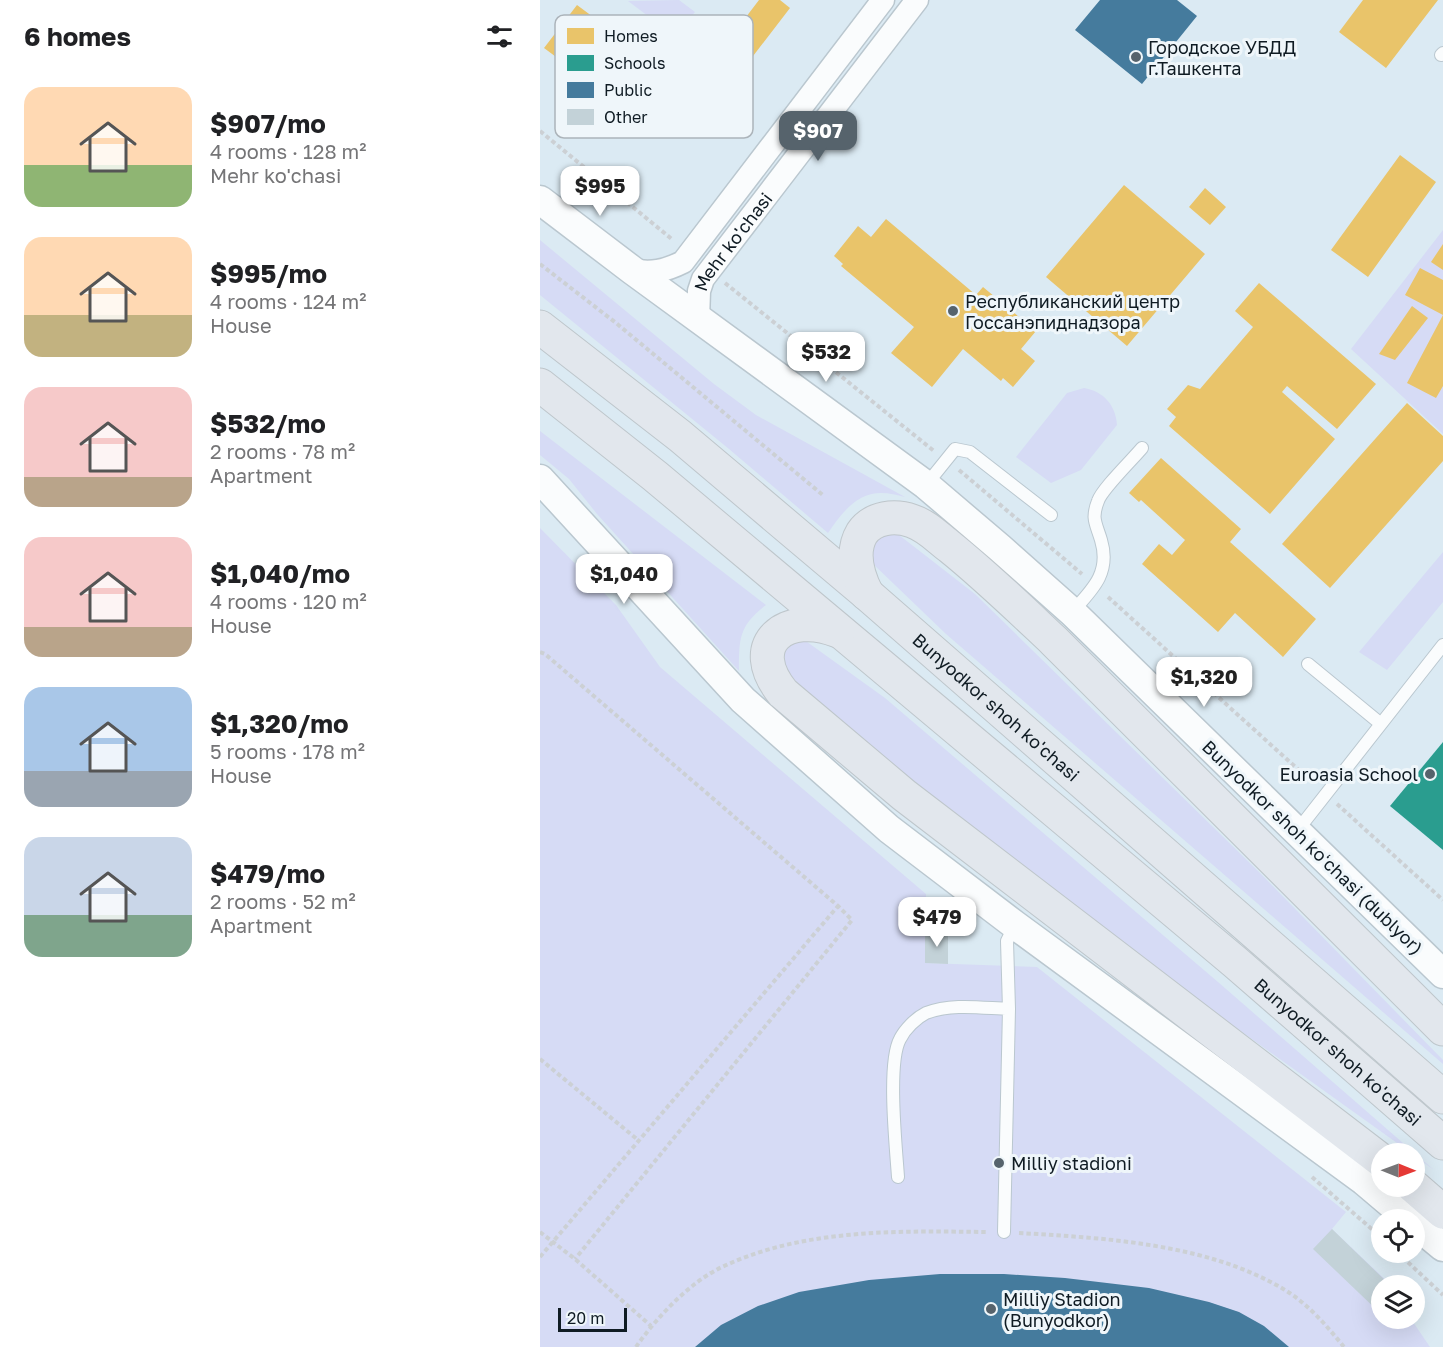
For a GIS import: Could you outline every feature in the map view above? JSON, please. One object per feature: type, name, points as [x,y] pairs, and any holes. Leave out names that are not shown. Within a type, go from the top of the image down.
[{"type":"main road","name":"Bunyodkor shoh ko'chasi","points":[[540,327],[680,436],[867,594],[1443,1097]]},
{"type":"main road","name":"Bunyodkor shoh ko'chasi","points":[[540,385],[655,476],[1235,962],[1443,1143]]},
{"type":"main road","points":[[867,594],[859,577],[856,561],[858,543],[866,528],[879,520],[893,518],[910,520],[924,527],[988,580],[1053,640],[1443,1029]]},
{"type":"main road","points":[[839,631],[821,625],[806,624],[790,626],[778,633],[770,646],[768,662],[773,678],[783,693],[904,795],[1371,1153]]},
{"type":"main road","points":[[1425,1196],[1443,1212]]},
{"type":"street","name":"Mehr ko'chasi","points":[[632,270],[652,273],[667,270],[682,262],[883,0]]},
{"type":"street","name":"Mehr ko'chasi","points":[[698,319],[699,291],[703,279],[917,0]]},
{"type":"street","name":"Bunyodkor shoh koʻchasi (dublyor)","points":[[540,200],[698,319],[926,485],[1072,612],[1443,974]]},
{"type":"street","points":[[682,262],[703,279]]},
{"type":"street","points":[[540,478],[743,700],[889,828],[1015,925],[1364,1181],[1397,1209]]},
{"type":"street","points":[[1425,1232],[1443,1246]]},
{"type":"lane","points":[[1072,612],[1096,586],[1104,565],[1101,542],[1094,522],[1098,498],[1142,448]]},
{"type":"lane","points":[[926,485],[955,449],[970,452],[1051,515]]},
{"type":"lane","points":[[1297,831],[1443,645]]},
{"type":"lane","points":[[1308,664],[1381,724]]},
{"type":"lane","points":[[1004,1232],[1009,1009],[1007,941],[1015,925]]},
{"type":"lane","points":[[898,1178],[894,1081],[896,1052],[900,1040],[916,1020],[927,1013],[957,1007],[1009,1009]]},
{"type":"path","points":[[540,264],[824,496]]},
{"type":"path","points":[[540,652],[852,920],[575,1260]]},
{"type":"path","points":[[540,1257],[838,906]]},
{"type":"path","points":[[540,1059],[638,1140]]},
{"type":"path","points":[[1348,1208],[1371,1229]]},
{"type":"path","points":[[540,1232],[651,1326]]},
{"type":"path","points":[[636,1347],[651,1326],[690,1289],[721,1267],[802,1240],[894,1233],[1004,1232],[1143,1244],[1221,1260],[1253,1273],[1287,1291],[1312,1311],[1344,1347]]},
{"type":"path","points":[[1409,1263],[1443,1295]]},
{"type":"shaded area","points":[[679,0],[695,12],[693,15],[647,15],[628,1]]},
{"type":"shaded area","points":[[1443,230],[1443,434],[1351,349]]},
{"type":"shaded area","points":[[540,240],[714,384],[756,415],[905,497],[881,493],[864,497],[843,512],[828,533],[540,295]]},
{"type":"shaded area","points":[[1084,388],[1097,392],[1107,400],[1114,411],[1117,425],[1081,470],[1051,483],[1016,457],[1067,393]]},
{"type":"shaded area","points":[[540,431],[766,605],[750,620],[742,634],[739,671],[597,514],[569,479],[540,455]]},
{"type":"shaded area","points":[[540,528],[616,605],[660,667],[926,894],[925,963],[1037,967],[1346,1212],[1332,1229],[1380,1275],[1371,1275],[1371,1329],[1418,1329],[1430,1347],[540,1347]]},
{"type":"shaded area","points":[[892,532],[975,594],[1260,873],[1443,1060],[1443,1064],[946,634],[871,562],[870,541]]},
{"type":"shaded area","points":[[1443,552],[1443,602],[1387,670],[1359,652]]},
{"type":"shaded area","points":[[803,639],[885,698],[1403,1143],[1397,1143],[1210,1009],[970,832],[779,668],[778,648]]},
{"type":"building: Homes","points":[[759,0],[780,0],[790,8],[753,56],[753,15],[748,15]]},
{"type":"building: Homes","points":[[1363,0],[1438,0],[1386,68],[1339,32]]},
{"type":"building: Homes","points":[[577,5],[590,15],[569,15]]},
{"type":"building: Homes","points":[[555,34],[555,56],[544,48]]},
{"type":"building: Homes","points":[[1400,155],[1436,182],[1368,277],[1331,250]]},
{"type":"building: Homes","points":[[1124,185],[1205,254],[1127,346],[1046,277]]},
{"type":"building: Homes","points":[[1205,188],[1226,207],[1210,225],[1189,207]]},
{"type":"building: Homes","name":"Республиканский центр Госсанэпиднадзора","points":[[886,219],[976,295],[983,287],[1036,331],[1021,349],[1035,361],[1013,387],[1003,378],[1001,381],[963,349],[932,387],[891,353],[914,327],[841,266],[843,264],[834,256],[858,226],[871,237]]},
{"type":"building: Homes","points":[[1443,244],[1443,270],[1431,262]]},
{"type":"building: Homes","points":[[1420,268],[1443,280],[1443,315],[1405,295]]},
{"type":"building: Homes","points":[[1259,283],[1376,384],[1337,429],[1287,386],[1282,392],[1335,439],[1270,514],[1169,426],[1176,417],[1167,409],[1188,385],[1200,389],[1253,327],[1235,311]]},
{"type":"building: Homes","points":[[1412,306],[1428,318],[1395,360],[1379,354]]},
{"type":"building: Homes","points":[[1443,315],[1443,386],[1436,398],[1407,383]]},
{"type":"building: Homes","points":[[1407,403],[1443,436],[1443,461],[1330,588],[1282,544]]},
{"type":"building: Homes","points":[[1161,458],[1241,529],[1230,542],[1316,619],[1283,657],[1235,613],[1218,632],[1142,564],[1159,544],[1172,555],[1185,540],[1141,500],[1139,502],[1129,493]]},
{"type":"building: Schools","name":"Euroasia School","points":[[1443,742],[1443,850],[1390,806]]},
{"type":"building: Public","name":"Городское УБДД г.Ташкента","points":[[1100,0],[1177,0],[1197,16],[1142,84],[1075,30]]},
{"type":"building: Public","name":"Milliy Stadion (Bunyodkor)","points":[[940,1274],[1004,1274],[1065,1278],[1149,1288],[1209,1302],[1239,1312],[1264,1326],[1289,1347],[695,1347],[721,1325],[758,1306],[799,1292],[869,1280]]},
{"type":"building: Other","points":[[925,932],[948,932],[948,964],[925,963]]},
{"type":"building: Other","points":[[1332,1229],[1380,1275],[1371,1275],[1371,1304],[1313,1249]]},
{"type":"place","name":"Городское УБДД г.Ташкента","points":[[1136,57]]},
{"type":"place","name":"Республиканский центр Госсанэпиднадзора","points":[[953,311]]},
{"type":"place","name":"Euroasia School","points":[[1430,774]]},
{"type":"place","name":"Milliy stadioni","points":[[999,1163]]},
{"type":"place","name":"Milliy Stadion (Bunyodkor)","points":[[991,1309]]}]
